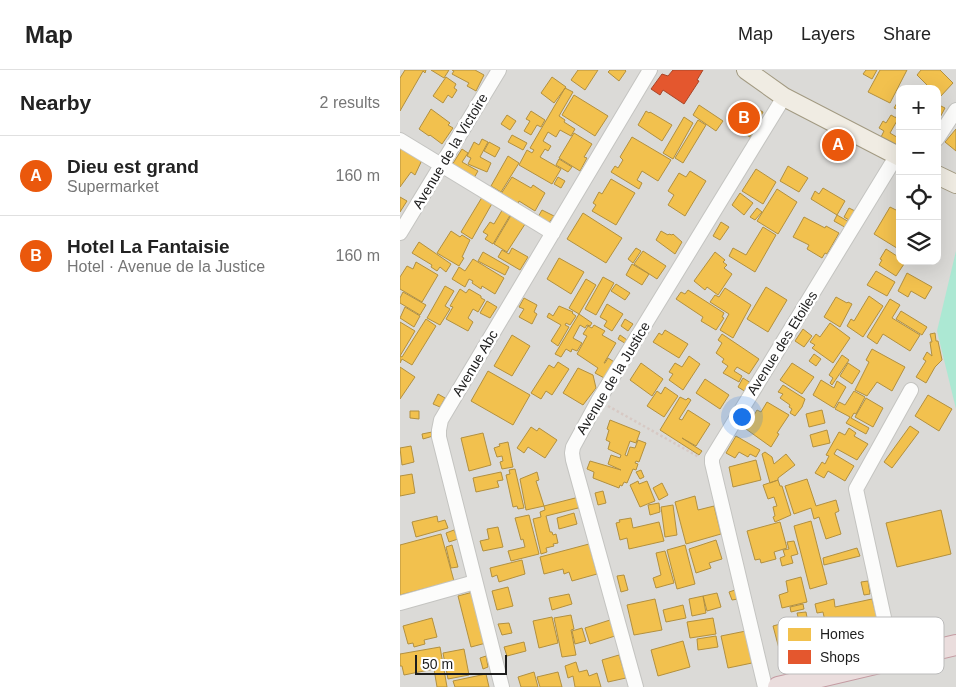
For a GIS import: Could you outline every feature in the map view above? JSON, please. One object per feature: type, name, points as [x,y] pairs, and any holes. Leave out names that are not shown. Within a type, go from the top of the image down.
[{"type":"highway","points":[[778,687],[831,674]]},
{"type":"main road","points":[[746,70],[784,97],[896,155]]},
{"type":"main road","points":[[941,177],[956,184]]},
{"type":"street","name":"Avenue de la Victoire","points":[[400,233],[499,70]]},
{"type":"street","name":"Avenue Abc","points":[[502,687],[439,437],[441,420],[650,70]]},
{"type":"street","name":"Avenue de la Justice","points":[[636,687],[572,453],[598,401],[784,97]]},
{"type":"street","points":[[941,132],[956,110]]},
{"type":"street","points":[[400,140],[553,233]]},
{"type":"street","name":"Avenue des Etoiles","points":[[712,463],[714,452],[896,159]]},
{"type":"street","points":[[884,617],[856,489],[911,390]]},
{"type":"street","points":[[712,463],[765,687]]},
{"type":"street","points":[[400,603],[475,582]]},
{"type":"path","points":[[598,401],[712,463]]},
{"type":"shaded area","points":[[400,70],[956,70],[956,687],[400,687]]},
{"type":"green space","points":[[956,251],[956,409],[937,331]]},
{"type":"building: Homes","points":[[405,70],[426,70],[425,73],[423,71],[400,111],[400,78]]},
{"type":"building: Homes","points":[[431,70],[449,70],[444,78]]},
{"type":"building: Homes","points":[[452,70],[475,70],[484,75],[476,91],[467,86],[469,83],[452,74],[454,71]]},
{"type":"building: Homes","points":[[578,70],[598,70],[585,90],[571,80]]},
{"type":"building: Homes","points":[[610,70],[626,71],[619,81],[608,72]]},
{"type":"building: Homes","points":[[866,70],[877,70],[872,79],[863,74]]},
{"type":"building: Homes","points":[[880,70],[907,70],[899,85],[896,85],[896,91],[890,103],[868,92]]},
{"type":"building: Homes","points":[[921,70],[940,70],[953,83],[941,96],[941,85],[927,85],[917,75]]},
{"type":"building: Homes","points":[[446,77],[456,84],[454,88],[457,90],[452,98],[448,95],[443,103],[433,96]]},
{"type":"building: Homes","points":[[552,77],[566,87],[554,103],[541,93]]},
{"type":"building: Homes","points":[[565,88],[573,92],[559,116],[565,120],[564,122],[575,129],[571,136],[560,130],[556,137],[548,132],[543,141],[551,146],[548,151],[545,149],[540,157],[561,169],[552,184],[519,165],[527,150],[532,153],[534,150],[530,148]]},
{"type":"building: Homes","points":[[574,95],[608,116],[595,136],[562,115]]},
{"type":"building: Homes","points":[[743,101],[763,112],[750,137],[729,125]]},
{"type":"building: Homes","points":[[699,105],[723,121],[716,131],[693,115]]},
{"type":"building: Homes","points":[[941,106],[945,108],[941,116]]},
{"type":"building: Homes","points":[[431,109],[450,123],[448,125],[453,128],[442,144],[419,129]]},
{"type":"building: Homes","points":[[531,111],[545,120],[541,127],[537,125],[531,135],[524,131],[530,121],[526,119]]},
{"type":"building: Homes","points":[[646,111],[672,125],[662,141],[638,125]]},
{"type":"building: Homes","points":[[507,115],[516,121],[510,130],[501,124]]},
{"type":"building: Homes","points":[[891,115],[896,118],[896,122],[890,133],[896,137],[895,148],[880,139],[884,131],[879,128],[883,121],[886,123]]},
{"type":"building: Homes","points":[[684,117],[693,123],[673,159],[663,153]]},
{"type":"building: Homes","points":[[698,120],[706,125],[683,163],[675,158]]},
{"type":"building: Homes","points":[[956,129],[956,151],[945,142]]},
{"type":"building: Homes","points":[[574,133],[592,144],[584,157],[587,158],[580,171],[559,158]]},
{"type":"building: Homes","points":[[512,135],[527,143],[523,150],[508,142]]},
{"type":"building: Homes","points":[[632,137],[671,160],[658,181],[642,171],[637,180],[642,183],[639,189],[611,172],[615,166],[618,168],[623,160],[620,157]]},
{"type":"building: Homes","points":[[482,139],[488,142],[480,157],[491,163],[487,172],[468,164],[471,158],[467,156],[474,142],[479,145]]},
{"type":"building: Homes","points":[[489,142],[500,148],[495,157],[484,151]]},
{"type":"building: Homes","points":[[400,146],[422,160],[415,175],[411,172],[400,187]]},
{"type":"building: Homes","points":[[462,149],[468,153],[462,162],[478,171],[474,178],[452,165]]},
{"type":"building: Homes","points":[[508,156],[519,163],[501,192],[491,186]]},
{"type":"building: Homes","points":[[559,159],[572,167],[568,172],[556,165]]},
{"type":"building: Homes","points":[[788,166],[808,178],[799,192],[780,181]]},
{"type":"building: Homes","points":[[756,169],[776,182],[763,204],[742,191]]},
{"type":"building: Homes","points":[[690,171],[706,181],[685,216],[668,205],[674,195],[668,191],[679,173],[686,177]]},
{"type":"building: Homes","points":[[512,177],[531,188],[533,185],[545,193],[535,211],[519,201],[518,204],[501,194]]},
{"type":"building: Homes","points":[[558,177],[565,181],[561,188],[554,184]]},
{"type":"building: Homes","points":[[611,179],[635,193],[616,225],[592,211],[596,205],[593,203],[599,192],[602,194]]},
{"type":"building: Homes","points":[[823,188],[845,201],[837,215],[811,199],[815,191],[819,194]]},
{"type":"building: Homes","points":[[777,189],[797,202],[778,234],[757,221]]},
{"type":"building: Homes","points":[[740,193],[753,203],[744,215],[732,205]]},
{"type":"building: Homes","points":[[484,194],[494,200],[472,239],[461,232]]},
{"type":"building: Homes","points":[[400,197],[407,201],[400,212]]},
{"type":"building: Homes","points":[[504,207],[512,212],[493,244],[485,239],[488,235],[483,232],[490,222],[494,224]]},
{"type":"building: Homes","points":[[890,207],[896,210],[896,248],[874,234]]},
{"type":"building: Homes","points":[[757,208],[762,212],[755,220],[750,217]]},
{"type":"building: Homes","points":[[849,208],[859,213],[854,223],[844,217]]},
{"type":"building: Homes","points":[[542,210],[554,216],[548,224],[538,217]]},
{"type":"building: Homes","points":[[513,212],[527,221],[507,252],[494,244]]},
{"type":"building: Homes","points":[[583,213],[622,238],[606,263],[567,239]]},
{"type":"building: Homes","points":[[837,215],[851,223],[848,229],[834,221]]},
{"type":"building: Homes","points":[[804,217],[839,233],[827,254],[825,253],[822,258],[807,249],[809,245],[793,237]]},
{"type":"building: Homes","points":[[721,222],[729,227],[720,240],[713,236]]},
{"type":"building: Homes","points":[[763,227],[776,235],[755,272],[729,256],[733,248],[746,255]]},
{"type":"building: Homes","points":[[451,231],[460,237],[462,235],[470,240],[459,266],[437,253]]},
{"type":"building: Homes","points":[[661,231],[668,235],[673,234],[682,242],[675,254],[656,240]]},
{"type":"building: Homes","points":[[419,242],[451,264],[446,272],[440,267],[437,271],[431,267],[432,265],[412,253]]},
{"type":"building: Homes","points":[[512,248],[528,257],[520,270],[498,257],[502,250],[509,254]]},
{"type":"building: Homes","points":[[636,248],[641,251],[633,263],[628,259]]},
{"type":"building: Homes","points":[[886,249],[896,255],[896,265],[903,265],[896,276],[879,265],[882,260],[880,259]]},
{"type":"building: Homes","points":[[643,251],[666,266],[657,279],[634,264]]},
{"type":"building: Homes","points":[[483,252],[509,267],[505,275],[478,261]]},
{"type":"building: Homes","points":[[715,252],[725,260],[723,262],[727,265],[724,268],[732,274],[718,295],[707,287],[705,290],[694,281]]},
{"type":"building: Homes","points":[[559,258],[584,272],[571,294],[547,279]]},
{"type":"building: Homes","points":[[473,259],[504,278],[495,294],[482,286],[481,289],[469,279],[465,287],[452,279],[459,267],[465,271]]},
{"type":"building: Homes","points":[[416,262],[438,275],[422,302],[400,289],[400,277],[407,266],[413,269]]},
{"type":"building: Homes","points":[[632,264],[649,274],[642,285],[626,275]]},
{"type":"building: Homes","points":[[876,271],[895,282],[887,296],[867,285]]},
{"type":"building: Homes","points":[[907,273],[932,287],[925,299],[911,291],[908,297],[898,291]]},
{"type":"building: Homes","points":[[603,277],[614,283],[596,315],[585,309]]},
{"type":"building: Homes","points":[[586,279],[596,285],[579,314],[569,308]]},
{"type":"building: Homes","points":[[616,284],[630,293],[625,300],[611,291]]},
{"type":"building: Homes","points":[[445,286],[454,291],[445,306],[450,309],[440,325],[427,318]]},
{"type":"building: Homes","points":[[766,287],[787,300],[768,332],[747,319]]},
{"type":"building: Homes","points":[[725,288],[751,305],[733,338],[720,330],[729,314],[710,302],[715,295],[719,297]]},
{"type":"building: Homes","points":[[460,289],[466,293],[469,289],[485,300],[478,312],[473,309],[468,318],[473,322],[468,331],[446,319],[453,307],[450,306]]},
{"type":"building: Homes","points":[[688,290],[724,313],[722,317],[724,318],[716,330],[701,321],[703,317],[676,299],[681,292],[685,294]]},
{"type":"building: Homes","points":[[403,292],[426,305],[420,315],[400,303]]},
{"type":"building: Homes","points":[[869,296],[883,306],[863,337],[847,326],[851,319],[854,321]]},
{"type":"building: Homes","points":[[836,297],[852,304],[840,327],[824,317]]},
{"type":"building: Homes","points":[[524,298],[537,305],[534,312],[537,314],[532,324],[519,317],[524,309],[519,307]]},
{"type":"building: Homes","points":[[890,299],[900,305],[892,318],[920,335],[910,351],[883,334],[877,344],[867,337]]},
{"type":"building: Homes","points":[[487,301],[497,307],[490,318],[480,313]]},
{"type":"building: Homes","points":[[607,304],[623,314],[612,331],[604,326],[607,321],[600,317]]},
{"type":"building: Homes","points":[[559,306],[573,312],[576,316],[570,325],[566,323],[565,325],[569,327],[558,346],[551,341],[561,325],[547,317],[549,313],[553,316]]},
{"type":"building: Homes","points":[[405,307],[420,316],[414,327],[400,318]]},
{"type":"building: Homes","points":[[901,311],[927,327],[922,335],[896,319]]},
{"type":"building: Homes","points":[[579,314],[592,323],[585,328],[580,325],[573,338],[582,343],[577,351],[572,349],[571,352],[566,349],[561,357],[555,354]]},
{"type":"building: Homes","points":[[426,319],[436,326],[412,365],[402,359],[400,363],[400,356],[402,357]]},
{"type":"building: Homes","points":[[625,319],[633,324],[628,331],[621,326]]},
{"type":"building: Homes","points":[[400,322],[415,331],[400,356]]},
{"type":"building: Homes","points":[[830,323],[850,338],[833,363],[812,348],[815,345],[810,342],[816,334],[820,337]]},
{"type":"building: Homes","points":[[594,325],[605,331],[602,335],[616,343],[604,363],[608,358],[616,363],[606,379],[595,373],[598,368],[577,354],[587,336],[583,334],[588,326],[592,328]]},
{"type":"building: Homes","points":[[803,329],[812,336],[804,347],[795,341]]},
{"type":"building: Homes","points":[[665,330],[688,344],[679,358],[653,342],[659,333],[662,335]]},
{"type":"building: Homes","points":[[935,333],[942,360],[935,367],[926,383],[916,377],[926,361],[923,359],[927,352],[932,356],[930,334]]},
{"type":"building: Homes","points":[[722,334],[759,359],[749,374],[737,367],[734,371],[742,376],[739,382],[723,373],[728,366],[722,362],[724,359],[716,353],[722,343],[718,340]]},
{"type":"building: Homes","points":[[512,335],[530,346],[512,376],[494,366]]},
{"type":"building: Homes","points":[[620,335],[630,342],[628,345],[618,339]]},
{"type":"building: Homes","points":[[872,349],[905,367],[892,391],[877,382],[867,396],[855,390],[869,362],[866,360]]},
{"type":"building: Homes","points":[[814,354],[821,359],[816,366],[809,361]]},
{"type":"building: Homes","points":[[842,355],[849,360],[832,385],[830,383],[833,378],[829,375]]},
{"type":"building: Homes","points":[[689,356],[700,364],[683,390],[669,380],[673,374],[669,372],[675,363],[682,367]]},
{"type":"building: Homes","points":[[558,362],[569,369],[552,395],[546,391],[541,399],[531,393],[549,365],[554,368]]},
{"type":"building: Homes","points":[[641,363],[663,379],[652,396],[630,380]]},
{"type":"building: Homes","points":[[792,363],[814,377],[802,394],[780,380]]},
{"type":"building: Homes","points":[[848,363],[860,371],[852,384],[840,376]]},
{"type":"building: Homes","points":[[400,367],[415,377],[400,399]]},
{"type":"building: Homes","points":[[578,368],[593,375],[596,388],[583,405],[563,393]]},
{"type":"building: Homes","points":[[488,371],[530,395],[513,425],[471,401]]},
{"type":"building: Homes","points":[[743,378],[751,383],[746,392],[738,387]]},
{"type":"building: Homes","points":[[705,379],[729,395],[720,409],[696,393]]},
{"type":"building: Homes","points":[[821,380],[834,388],[837,381],[846,387],[834,408],[813,395]]},
{"type":"building: Homes","points":[[783,385],[805,399],[795,416],[790,413],[792,409],[789,407],[790,405],[780,398],[783,394],[778,392]]},
{"type":"building: Homes","points":[[665,387],[678,396],[664,417],[647,406],[657,391],[661,394]]},
{"type":"building: Homes","points":[[854,391],[865,397],[856,414],[854,413],[851,418],[869,428],[866,434],[846,423],[850,417],[835,409],[839,402],[845,405]]},
{"type":"building: Homes","points":[[438,394],[445,398],[440,407],[433,404]]},
{"type":"building: Homes","points":[[928,395],[952,409],[939,431],[915,416]]},
{"type":"building: Homes","points":[[680,397],[691,400],[679,419],[682,420],[688,410],[710,424],[696,446],[682,438],[702,451],[699,455],[660,430]]},
{"type":"building: Homes","points":[[866,398],[883,408],[873,427],[855,417]]},
{"type":"building: Homes","points":[[767,402],[789,415],[777,433],[779,434],[771,447],[746,429],[757,410],[761,412]]},
{"type":"building: Homes","points":[[822,410],[825,423],[809,427],[806,414]]},
{"type":"building: Homes","points":[[410,411],[419,411],[419,419],[410,418]]},
{"type":"building: Homes","points":[[610,420],[640,432],[636,443],[630,441],[625,455],[627,456],[630,447],[635,448],[638,440],[646,443],[639,462],[636,461],[635,463],[638,464],[636,470],[633,469],[627,483],[624,482],[619,488],[593,478],[594,472],[587,469],[590,461],[621,470],[608,464],[611,455],[620,458],[621,455],[608,449],[610,442],[606,440]]},
{"type":"building: Homes","points":[[910,426],[919,432],[892,468],[884,462]]},
{"type":"building: Homes","points":[[531,427],[537,431],[539,428],[557,440],[545,458],[528,447],[524,453],[517,448]]},
{"type":"building: Homes","points":[[849,428],[856,433],[854,436],[868,444],[857,460],[837,449],[834,454],[854,466],[845,481],[828,471],[824,478],[815,473],[822,462],[825,464],[829,456],[826,455],[839,432],[845,435]]},
{"type":"building: Homes","points":[[827,430],[830,443],[813,447],[810,435]]},
{"type":"building: Homes","points":[[432,432],[433,436],[423,439],[422,434]]},
{"type":"building: Homes","points":[[483,433],[491,465],[469,471],[461,438]]},
{"type":"building: Homes","points":[[736,436],[760,450],[756,457],[750,454],[748,457],[739,452],[735,458],[726,453]]},
{"type":"building: Homes","points":[[508,442],[513,467],[502,469],[500,462],[503,461],[502,456],[497,457],[494,448],[500,446],[499,444]]},
{"type":"building: Homes","points":[[411,446],[414,462],[402,465],[400,448]]},
{"type":"building: Homes","points":[[765,452],[772,457],[774,464],[786,454],[795,465],[778,480],[770,483],[762,454]]},
{"type":"building: Homes","points":[[756,460],[761,480],[733,487],[729,467]]},
{"type":"building: Homes","points":[[515,469],[524,508],[518,509],[517,506],[513,507],[506,475],[510,474],[509,470]]},
{"type":"building: Homes","points":[[641,470],[644,477],[640,479],[636,472]]},
{"type":"building: Homes","points":[[501,472],[503,480],[497,481],[499,487],[476,492],[473,478]]},
{"type":"building: Homes","points":[[537,472],[539,480],[536,481],[544,506],[526,510],[520,479]]},
{"type":"building: Homes","points":[[412,474],[415,493],[400,496],[400,476]]},
{"type":"building: Homes","points":[[807,479],[816,506],[836,500],[839,511],[835,513],[841,534],[826,539],[819,517],[814,519],[811,508],[794,514],[785,486]]},
{"type":"building: Homes","points":[[778,480],[780,486],[782,486],[791,515],[775,522],[773,507],[777,506],[774,497],[768,499],[763,485]]},
{"type":"building: Homes","points":[[638,481],[639,484],[647,481],[655,501],[640,507],[630,485]]},
{"type":"building: Homes","points":[[662,483],[668,495],[659,500],[653,488]]},
{"type":"building: Homes","points":[[603,491],[606,503],[598,505],[595,493]]},
{"type":"building: Homes","points":[[695,496],[698,510],[714,506],[721,534],[686,544],[675,502]]},
{"type":"building: Homes","points":[[579,497],[582,507],[546,516],[550,532],[553,535],[556,534],[558,543],[546,548],[547,552],[541,554],[533,519],[541,517],[540,512],[545,510],[544,506]]},
{"type":"building: Homes","points":[[659,503],[660,512],[650,515],[648,505]]},
{"type":"building: Homes","points":[[673,505],[677,535],[665,537],[661,507]]},
{"type":"building: Homes","points":[[941,510],[951,554],[897,567],[886,523]]},
{"type":"building: Homes","points":[[574,513],[577,524],[559,529],[557,518]]},
{"type":"building: Homes","points":[[529,515],[539,554],[511,561],[508,551],[525,547],[515,518]]},
{"type":"building: Homes","points":[[437,516],[438,522],[445,520],[448,528],[416,537],[412,522]]},
{"type":"building: Homes","points":[[631,518],[633,528],[659,522],[664,541],[629,549],[627,538],[620,540],[616,523],[620,522],[619,520]]},
{"type":"building: Homes","points":[[811,521],[827,584],[810,589],[794,526]]},
{"type":"building: Homes","points":[[780,522],[787,548],[774,552],[776,559],[761,563],[760,559],[755,560],[747,531]]},
{"type":"building: Homes","points":[[498,527],[503,547],[483,551],[480,541],[489,539],[487,529]]},
{"type":"building: Homes","points":[[454,530],[458,539],[449,542],[446,533]]},
{"type":"building: Homes","points":[[441,534],[454,581],[400,595],[400,545]]},
{"type":"building: Homes","points":[[716,540],[722,559],[709,563],[711,568],[696,573],[689,549]]},
{"type":"building: Homes","points":[[794,541],[798,554],[791,556],[793,563],[782,566],[780,558],[785,556],[783,550],[789,549],[787,542]]},
{"type":"building: Homes","points":[[589,544],[597,574],[572,581],[569,572],[564,574],[563,569],[544,574],[540,557]]},
{"type":"building: Homes","points":[[452,545],[458,567],[451,568],[446,547]]},
{"type":"building: Homes","points":[[685,545],[695,584],[677,589],[667,550]]},
{"type":"building: Homes","points":[[857,548],[860,556],[824,565],[823,558]]},
{"type":"building: Homes","points":[[665,551],[674,583],[656,588],[653,578],[661,575],[656,553]]},
{"type":"building: Homes","points":[[522,560],[525,574],[499,582],[497,575],[492,577],[490,568]]},
{"type":"building: Homes","points":[[624,575],[628,590],[621,592],[617,576]]},
{"type":"building: Homes","points":[[801,577],[807,602],[782,608],[779,595],[788,592],[786,581]]},
{"type":"building: Homes","points":[[868,581],[870,594],[864,595],[861,582]]},
{"type":"building: Homes","points":[[508,587],[513,606],[497,610],[492,591]]},
{"type":"building: Homes","points":[[735,590],[738,599],[732,600],[729,592]]},
{"type":"building: Homes","points":[[473,592],[486,643],[471,647],[458,596]]},
{"type":"building: Homes","points":[[717,593],[721,607],[707,611],[703,596]]},
{"type":"building: Homes","points":[[569,594],[572,604],[552,610],[549,598]]},
{"type":"building: Homes","points":[[703,596],[706,613],[692,616],[689,599]]},
{"type":"building: Homes","points":[[655,599],[662,630],[634,635],[627,605]]},
{"type":"building: Homes","points":[[834,599],[835,607],[872,599],[877,617],[824,617],[823,612],[817,613],[815,604]]},
{"type":"building: Homes","points":[[803,604],[804,609],[791,612],[790,607]]},
{"type":"building: Homes","points":[[683,605],[686,618],[666,622],[663,610]]},
{"type":"building: Homes","points":[[806,612],[807,617],[798,617],[797,613]]},
{"type":"building: Homes","points":[[571,615],[574,629],[571,630],[576,655],[562,657],[554,618]]},
{"type":"building: Homes","points":[[552,617],[558,643],[539,648],[533,621]]},
{"type":"building: Homes","points":[[432,618],[437,637],[424,640],[425,644],[414,647],[413,643],[408,644],[403,626]]},
{"type":"building: Homes","points":[[713,618],[716,634],[690,638],[687,622]]},
{"type":"building: Homes","points":[[610,620],[615,636],[590,644],[585,628]]},
{"type":"building: Homes","points":[[509,623],[512,633],[502,635],[498,624]]},
{"type":"building: Homes","points":[[778,625],[778,645],[773,626]]},
{"type":"building: Homes","points":[[582,628],[586,641],[575,644],[572,631]]},
{"type":"building: Homes","points":[[746,631],[752,663],[728,668],[721,636]]},
{"type":"building: Homes","points":[[716,636],[718,647],[698,650],[697,639]]},
{"type":"building: Homes","points":[[683,641],[690,667],[658,676],[651,650]]},
{"type":"building: Homes","points":[[524,642],[526,651],[507,656],[504,647]]},
{"type":"building: Homes","points":[[440,647],[447,687],[437,687],[434,669],[404,675],[402,666],[400,666],[400,654]]},
{"type":"building: Homes","points":[[464,649],[469,675],[448,679],[443,653]]},
{"type":"building: Homes","points":[[619,655],[626,678],[608,682],[602,660]]},
{"type":"building: Homes","points":[[486,656],[488,667],[483,669],[480,658]]},
{"type":"building: Homes","points":[[576,662],[579,672],[587,670],[589,676],[597,673],[601,687],[575,687],[573,676],[568,678],[565,666]]},
{"type":"building: Homes","points":[[534,672],[538,687],[521,687],[518,677]]},
{"type":"building: Homes","points":[[558,672],[562,687],[540,687],[537,677]]},
{"type":"building: Homes","points":[[486,674],[489,687],[455,687],[453,681]]},
{"type":"building: Shops","points":[[673,70],[703,70],[697,80],[699,81],[684,104],[663,90],[660,95],[651,89],[662,74],[668,76]]},
{"type":"place","name":"Hotel La Fantaisie","points":[[744,118]]},
{"type":"place","name":"Dieu est grand","points":[[838,145]]}]
